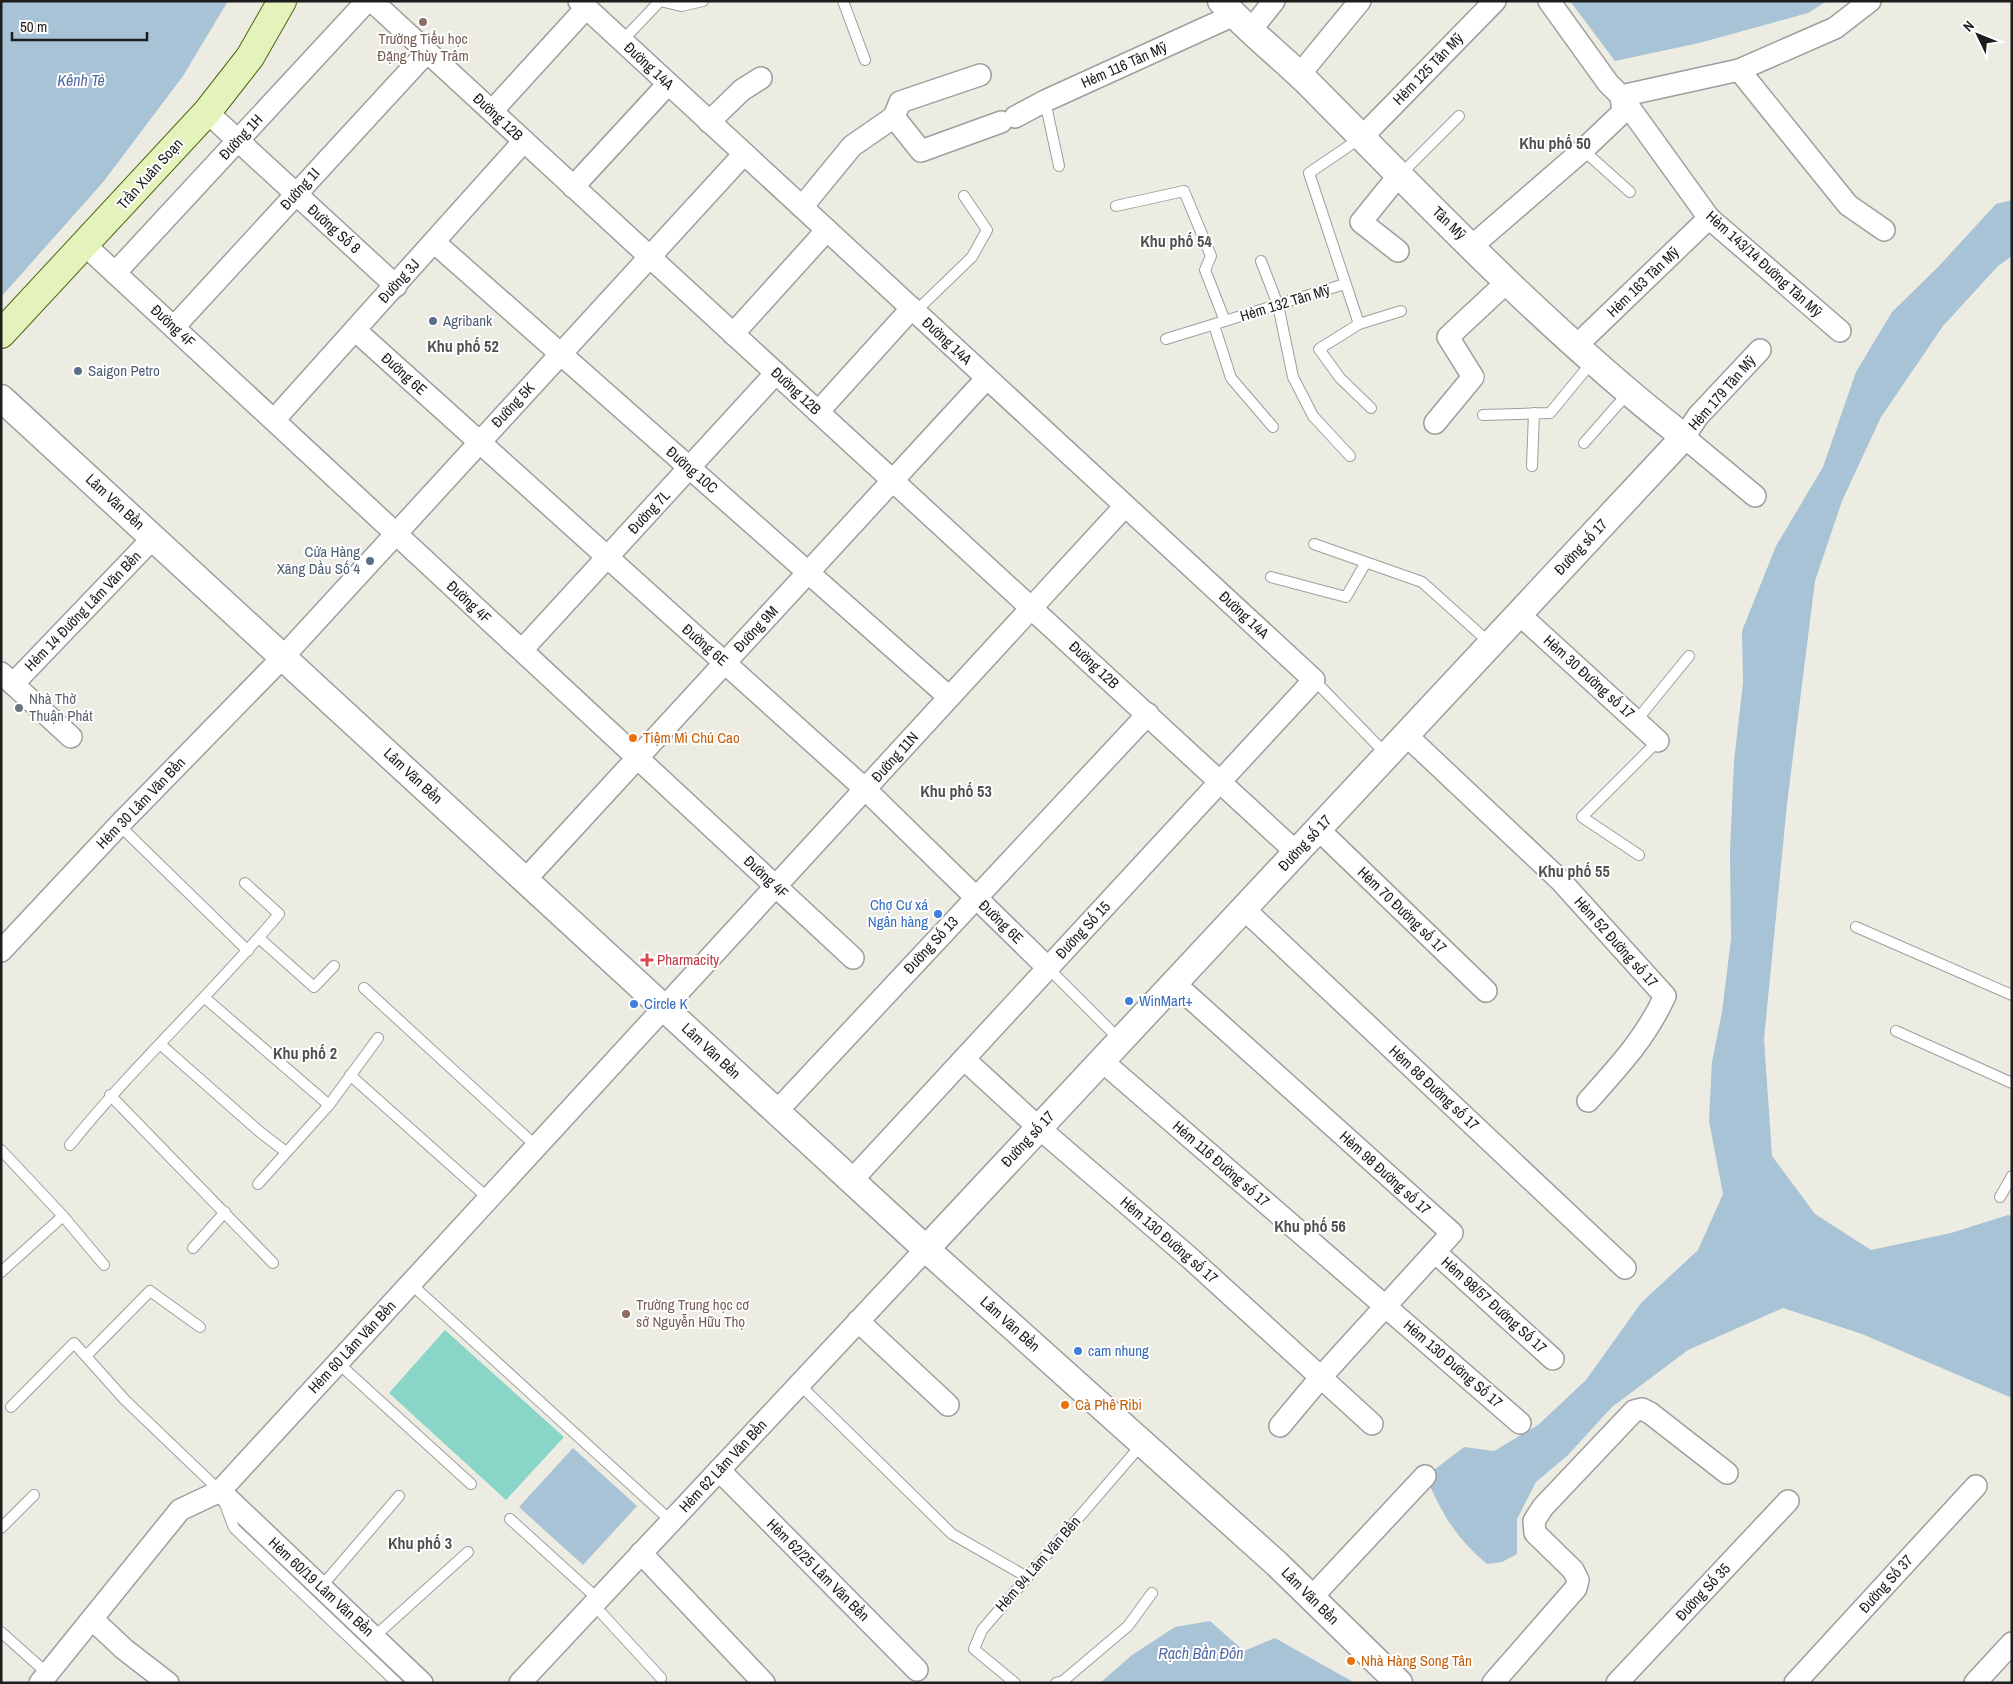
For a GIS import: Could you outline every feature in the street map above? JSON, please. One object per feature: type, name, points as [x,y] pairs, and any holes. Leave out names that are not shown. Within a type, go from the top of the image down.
[{"type":"main road","name":"Trần Xuân Soạn","points":[[1,334],[86,246],[207,112],[250,57],[282,1]]},
{"type":"street","name":"Đường 1H","points":[[115,273],[367,1]]},
{"type":"street","name":"Đường 12B","points":[[372,1],[1296,852]]},
{"type":"street","points":[[1235,16],[1274,1]]},
{"type":"street","points":[[1300,74],[1360,1]]},
{"type":"street","name":"Hẻm 125 Tân Mỹ","points":[[1362,137],[1495,1]]},
{"type":"street","name":"Hẻm 143/14 Đường Tân Mỹ","points":[[1549,1],[1710,218],[1840,331]]},
{"type":"street","points":[[1472,246],[1583,150],[1623,112],[1621,96],[1739,70],[1835,28],[1870,1]]},
{"type":"street","name":"Đường 14A","points":[[582,5],[1314,680]]},
{"type":"street","points":[[492,111],[582,5]]},
{"type":"street","name":"Tân Mỹ","points":[[1235,16],[1300,74],[1472,246],[1584,354],[1628,393],[1684,437]]},
{"type":"street","name":"Hẻm 116 Tân Mỹ","points":[[894,117],[921,151],[1008,119],[1044,101],[1235,16]]},
{"type":"street","name":"Đường 1I","points":[[174,327],[426,52]]},
{"type":"street","points":[[1739,70],[1848,205],[1884,230]]},
{"type":"street","points":[[802,207],[852,146],[894,117],[900,102],[980,75]]},
{"type":"street","points":[[709,122],[742,90],[761,78]]},
{"type":"street","points":[[573,186],[668,84]]},
{"type":"street","name":"Đường Số 8","points":[[207,112],[396,286]]},
{"type":"street","name":"Đường 3J","points":[[274,420],[524,141]]},
{"type":"street","name":"Đường 5K","points":[[282,657],[744,154]]},
{"type":"street","points":[[1398,251],[1361,222],[1400,175]]},
{"type":"street","name":"Hẻm 163 Tân Mỹ","points":[[1584,354],[1710,218]]},
{"type":"street","points":[[733,334],[827,230]]},
{"type":"street","name":"Đường 10C","points":[[434,242],[949,697]]},
{"type":"street","name":"Đường 4F","points":[[86,246],[853,958]]},
{"type":"street","points":[[1434,423],[1472,377],[1448,337],[1508,281]]},
{"type":"street","points":[[818,412],[913,310]]},
{"type":"street","name":"Đường 6E","points":[[355,330],[606,558],[865,789],[1048,968]]},
{"type":"street","name":"Hẻm 179 Tân Mỹ","points":[[1684,437],[1698,416],[1760,350]]},
{"type":"street","name":"Đường 7L","points":[[522,650],[776,373]]},
{"type":"street","name":"Đường 9M","points":[[525,880],[987,378]]},
{"type":"street","name":"Lâm Văn Bền","points":[[1,398],[926,1249],[1278,1564],[1399,1683]]},
{"type":"street","points":[[1684,437],[1755,496]]},
{"type":"street","name":"Đường số 17","points":[[926,1249],[1684,437]]},
{"type":"street","name":"Đường 11N","points":[[664,1008],[1125,506]]},
{"type":"street","name":"Hẻm 14 Đường Lâm Văn Bền","points":[[7,678],[153,538]]},
{"type":"street","name":"Hẻm 30 Đường số 17","points":[[1519,614],[1658,741]]},
{"type":"street","name":"Hẻm 30 Lâm Văn Bền","points":[[1,951],[119,825],[282,657]]},
{"type":"street","points":[[7,678],[71,737]]},
{"type":"street","name":"Đường Số 15","points":[[852,1180],[1314,680]]},
{"type":"street","name":"Đường Số 13","points":[[776,1111],[1148,714]]},
{"type":"street","name":"Hẻm 52 Đường số 17","points":[[1406,735],[1560,880],[1665,996],[1651,1025],[1628,1056],[1588,1101]]},
{"type":"street","name":"Hẻm 70 Đường số 17","points":[[1318,829],[1486,991]]},
{"type":"street","name":"Hẻm 88 Đường số 17","points":[[1244,909],[1625,1268]]},
{"type":"street","name":"Hẻm 98 Đường số 17","points":[[1174,983],[1452,1233],[1321,1377],[1280,1426]]},
{"type":"street","name":"Hẻm 60 Lâm Văn Bền","points":[[44,1678],[180,1510],[220,1491],[664,1008]]},
{"type":"street","name":"Hẻm 130 Đường số 17","points":[[964,1059],[1038,1128],[1190,1258],[1372,1424]]},
{"type":"street","name":"Hẻm 116 Đường số 17","points":[[1102,1061],[1385,1306]]},
{"type":"street","name":"Hẻm 62 Lâm Văn Bền","points":[[520,1683],[926,1249]]},
{"type":"street","name":"Hẻm 98/57 Đường Số 17","points":[[1435,1252],[1553,1359]]},
{"type":"street","name":"Hẻm 130 Đường Số 17","points":[[1385,1306],[1520,1423]]},
{"type":"street","points":[[858,1321],[948,1405]]},
{"type":"street","points":[[1493,1683],[1576,1588],[1578,1580],[1573,1570],[1535,1533],[1534,1521],[1543,1507],[1634,1411],[1642,1409],[1650,1413],[1727,1473]]},
{"type":"street","name":"Hẻm 62/25 Lâm Văn Bền","points":[[719,1470],[917,1670]]},
{"type":"street","points":[[1312,1598],[1425,1476]]},
{"type":"street","name":"Đường Số 37","points":[[1795,1683],[1976,1486]]},
{"type":"street","name":"Hẻm 60/19 Lâm Văn Bền","points":[[220,1491],[422,1683]]},
{"type":"street","name":"Đường Số 35","points":[[1617,1683],[1788,1501]]},
{"type":"street","points":[[641,1553],[764,1683]]},
{"type":"street","points":[[92,1619],[124,1648],[168,1683]]},
{"type":"street","points":[[1975,1683],[2012,1643]]},
{"type":"lane","points":[[622,41],[660,1],[681,6],[703,1]]},
{"type":"lane","points":[[843,1],[865,60]]},
{"type":"lane","points":[[1044,101],[1058,166]]},
{"type":"lane","points":[[1400,175],[1459,116]]},
{"type":"lane","name":"Hẻm 132 Tân Mỹ","points":[[1166,339],[1345,284],[1308,173],[1362,137]]},
{"type":"lane","points":[[1583,150],[1630,192]]},
{"type":"lane","points":[[1116,206],[1184,191],[1210,256],[1205,270],[1225,321]]},
{"type":"lane","points":[[913,310],[972,258],[987,230],[964,196]]},
{"type":"lane","points":[[1262,260],[1278,305],[1293,377],[1313,416],[1350,456]]},
{"type":"lane","points":[[1345,284],[1359,324]]},
{"type":"lane","points":[[1371,408],[1340,378],[1319,349],[1359,324],[1401,311]]},
{"type":"lane","points":[[1214,325],[1231,378],[1273,427]]},
{"type":"lane","points":[[1483,415],[1550,413],[1584,354]]},
{"type":"lane","points":[[1584,443],[1628,393]]},
{"type":"lane","points":[[1532,466],[1534,413]]},
{"type":"lane","points":[[1314,544],[1365,564],[1422,582],[1490,644]]},
{"type":"lane","points":[[1271,578],[1346,597],[1365,564]]},
{"type":"lane","points":[[1636,721],[1689,656]]},
{"type":"lane","points":[[1314,680],[1387,755]]},
{"type":"lane","points":[[1639,855],[1582,817],[1658,741]]},
{"type":"lane","points":[[119,825],[248,951]]},
{"type":"lane","points":[[70,1145],[110,1095],[205,998],[279,914],[245,883]]},
{"type":"lane","points":[[1856,927],[2012,995]]},
{"type":"lane","points":[[259,938],[314,988],[334,966]]},
{"type":"lane","points":[[1048,968],[1120,1040]]},
{"type":"lane","points":[[364,988],[536,1146]]},
{"type":"lane","points":[[205,998],[329,1104]]},
{"type":"lane","points":[[1896,1032],[2012,1083]]},
{"type":"lane","points":[[258,1184],[329,1104],[378,1038]]},
{"type":"lane","points":[[160,1044],[260,1132],[286,1152]]},
{"type":"lane","points":[[350,1076],[489,1199]]},
{"type":"lane","points":[[110,1095],[273,1263]]},
{"type":"lane","points":[[1,1150],[63,1216],[104,1265]]},
{"type":"lane","points":[[2000,1197],[2012,1176]]},
{"type":"lane","points":[[193,1248],[225,1212]]},
{"type":"lane","points":[[1,1272],[63,1216]]},
{"type":"lane","points":[[411,1284],[671,1521]]},
{"type":"lane","points":[[88,1355],[150,1291],[200,1327]]},
{"type":"lane","points":[[11,1407],[74,1343],[88,1355],[125,1400],[220,1491],[234,1528],[397,1683]]},
{"type":"lane","points":[[338,1363],[471,1484]]},
{"type":"lane","points":[[799,1384],[952,1534],[1027,1577]]},
{"type":"lane","name":"Hẻm 94 Lâm Văn Bền","points":[[1014,1683],[974,1649],[982,1630],[1142,1443]]},
{"type":"lane","points":[[1,1528],[34,1495]]},
{"type":"lane","points":[[321,1587],[399,1496]]},
{"type":"lane","points":[[510,1519],[596,1602],[661,1678]]},
{"type":"lane","points":[[374,1637],[468,1552]]},
{"type":"lane","points":[[1056,1683],[1064,1681],[1128,1626],[1152,1593]]},
{"type":"lane","points":[[1,1632],[44,1678]]},
{"type":"shaded area","points":[[445,1330],[564,1437],[506,1500],[389,1393]]},
{"type":"water","name":"Kênh Tẻ","points":[[1,1],[228,1],[183,76],[104,181],[1,297]]},
{"type":"water","points":[[1570,1],[1827,1],[1808,13],[1699,43],[1615,61]]},
{"type":"water","points":[[2012,200],[2012,256],[1998,266],[1943,326],[1881,417],[1842,501],[1815,581],[1787,804],[1764,1039],[1772,1156],[1815,1214],[1871,1250],[1951,1233],[2008,1215],[2012,1216],[2012,1398],[1862,1334],[1783,1308],[1688,1350],[1612,1407],[1568,1455],[1536,1482],[1517,1519],[1517,1554],[1502,1562],[1487,1564],[1466,1544],[1450,1524],[1426,1476],[1464,1447],[1494,1451],[1538,1425],[1586,1380],[1641,1303],[1698,1250],[1723,1194],[1709,1121],[1712,1062],[1722,1012],[1731,939],[1730,851],[1734,761],[1743,683],[1742,631],[1776,546],[1823,467],[1856,372],[1892,312],[1938,267],[1996,204]]},
{"type":"water","points":[[573,1448],[637,1506],[583,1565],[519,1507]]},
{"type":"water","name":"Rạch Bần Đôn","points":[[1210,1621],[1244,1651],[1275,1638],[1355,1683],[1100,1683],[1132,1655],[1175,1627]]},
{"type":"place","name":"Trường Tiểu học Đặng Thùy Trâm","points":[[423,22]]},
{"type":"place","name":"Agribank","points":[[433,321]]},
{"type":"place","name":"Saigon Petro","points":[[78,371]]},
{"type":"place","name":"Cửa Hàng Xăng Dầu Số 4","points":[[370,561]]},
{"type":"place","name":"Nhà Thờ Thuận Phát","points":[[19,708]]},
{"type":"place","name":"Tiệm Mì Chú Cao","points":[[633,738]]},
{"type":"place","name":"Chợ Cư xá Ngân hàng","points":[[938,914]]},
{"type":"place","name":"Pharmacity","points":[[647,960]]},
{"type":"place","name":"WinMart+","points":[[1129,1001]]},
{"type":"place","name":"Circle K","points":[[634,1004]]},
{"type":"place","name":"Trường Trung học cơ sở Nguyễn Hữu Thọ","points":[[626,1314]]},
{"type":"place","name":"cam nhung","points":[[1078,1351]]},
{"type":"place","name":"Cà Phê Ribi","points":[[1065,1405]]},
{"type":"place","name":"Nhà Hàng Song Tân","points":[[1351,1661]]},
{"type":"district","name":"Khu phố 50","points":[[1555,143]]},
{"type":"district","name":"Khu phố 54","points":[[1176,241]]},
{"type":"district","name":"Khu phố 52","points":[[463,346]]},
{"type":"district","name":"Khu phố 53","points":[[956,791]]},
{"type":"district","name":"Khu phố 55","points":[[1574,871]]},
{"type":"district","name":"Khu phố 2","points":[[305,1053]]},
{"type":"district","name":"Khu phố 56","points":[[1310,1226]]},
{"type":"district","name":"Khu phố 3","points":[[420,1543]]}]
